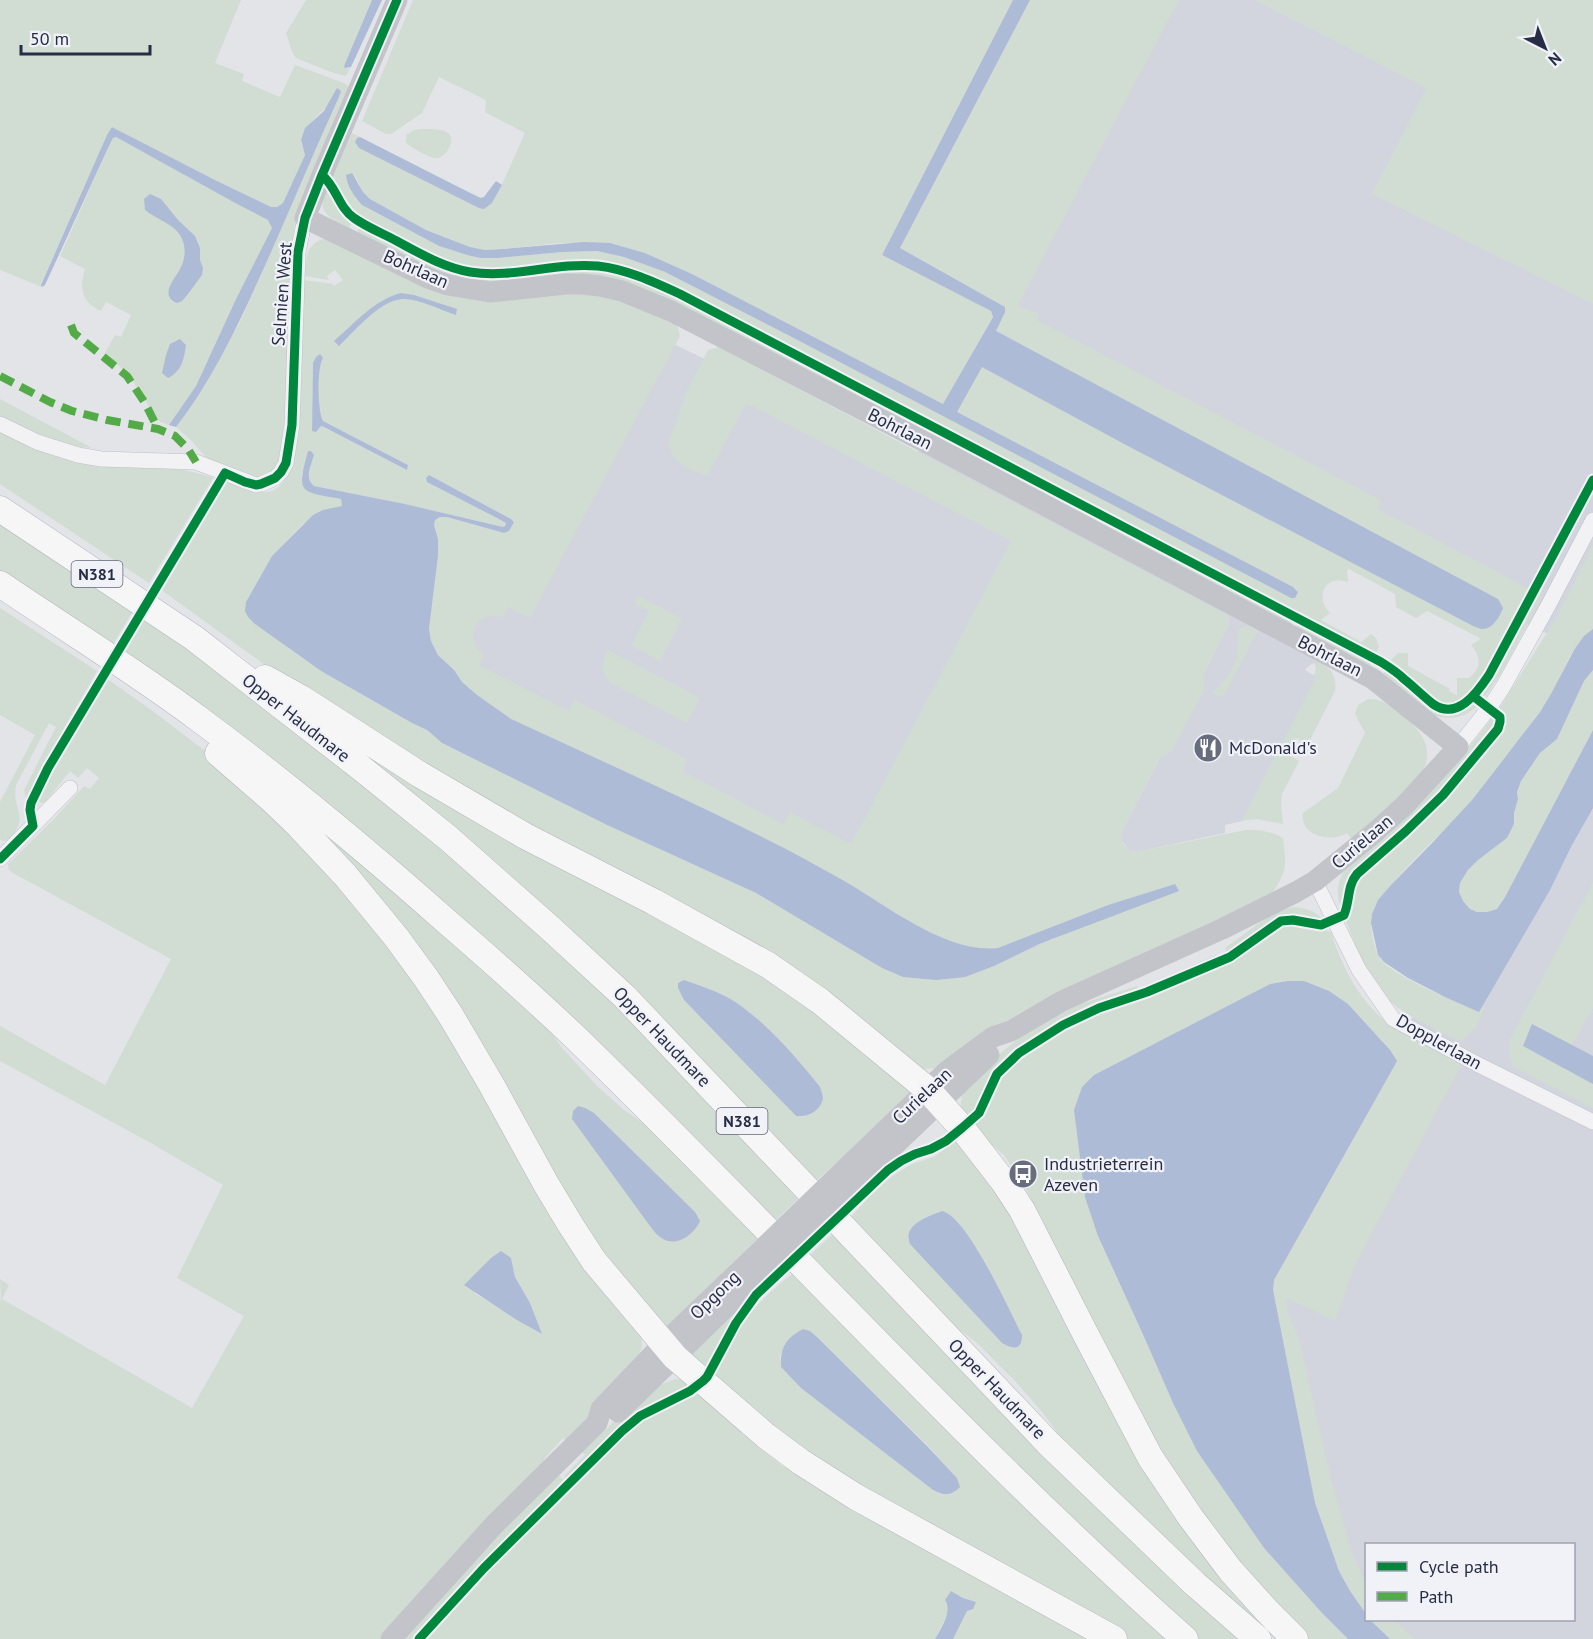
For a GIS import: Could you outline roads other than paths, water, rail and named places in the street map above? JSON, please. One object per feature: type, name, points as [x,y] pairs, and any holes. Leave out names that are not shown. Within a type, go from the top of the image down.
[{"type":"highway","name":"Opper Haudmare","points":[[0,509],[194,638],[447,837],[550,928],[625,997],[1049,1444],[1195,1584],[1258,1639]]},
{"type":"highway","points":[[0,584],[196,717],[288,787],[368,853],[504,972],[567,1030],[741,1203],[998,1464],[1116,1578],[1185,1639]]},
{"type":"highway","name":"N381","points":[[194,638],[301,698],[419,774],[525,836],[654,902],[768,965],[820,1000],[933,1095],[962,1128],[1022,1210],[1150,1457],[1191,1518],[1231,1571],[1295,1639]]},
{"type":"highway","points":[[140,678],[217,753],[299,826],[345,875],[396,937],[451,1016],[546,1184],[594,1261],[669,1350],[766,1436],[801,1462],[856,1497],[1114,1639]]},
{"type":"main road","name":"Selmien West","points":[[305,218],[397,0]]},
{"type":"main road","name":"Bohrlaan","points":[[305,218],[428,278],[448,285],[490,292],[582,284],[622,291],[671,311],[946,453],[1373,679],[1458,747]]},
{"type":"main road","name":"Curielaan","points":[[847,1179],[933,1095],[964,1058],[993,1037],[1011,1031],[1062,1001],[1213,934],[1315,881],[1405,805],[1458,747]]},
{"type":"main road","name":"Opgong","points":[[391,1639],[494,1526],[597,1423],[601,1409],[669,1350],[847,1179]]},
{"type":"street","name":"Selmien West","points":[[0,424],[37,442],[78,455],[101,459],[196,462],[256,485],[275,478],[286,463],[292,425],[298,252],[305,218]]},
{"type":"street","name":"Curielaan","points":[[1458,747],[1503,687],[1593,520]]},
{"type":"street","points":[[0,859],[70,788]]},
{"type":"street","name":"Dopplerlaan","points":[[1315,881],[1359,970],[1393,1019],[1593,1122]]},
{"type":"water","points":[[372,0],[382,0],[351,67],[345,68],[344,66]]},
{"type":"water","points":[[1013,0],[1030,0],[900,248],[1005,307],[996,331],[1498,599],[1503,608],[1490,627],[1483,629],[1473,626],[982,367],[957,412],[1293,587],[1298,592],[1295,598],[1291,598],[665,272],[624,257],[597,251],[498,258],[467,255],[439,246],[362,205],[348,184],[346,175],[352,173],[370,199],[426,230],[470,247],[485,250],[584,242],[610,243],[645,253],[692,274],[943,404],[993,317],[991,311],[882,255]]},
{"type":"water","points":[[337,88],[341,91],[339,97],[231,338],[211,375],[176,427],[169,425],[196,386],[272,228],[268,220],[116,137],[113,138],[108,148],[45,285],[42,287],[107,135],[112,127],[215,180],[271,207],[277,207],[283,203],[305,155],[301,140],[305,128],[324,111]]},
{"type":"water","points":[[360,137],[480,198],[484,197],[496,181],[502,185],[492,203],[484,209],[479,208],[359,148],[355,142]]},
{"type":"water","points":[[150,194],[161,199],[195,236],[200,248],[202,275],[182,301],[177,303],[169,296],[169,291],[183,263],[185,251],[183,242],[173,227],[145,210],[144,199]]},
{"type":"water","points":[[401,293],[457,309],[456,315],[422,302],[402,299],[393,301],[376,311],[339,346],[334,341],[373,307]]},
{"type":"water","points":[[180,339],[186,345],[183,360],[176,372],[168,378],[162,373],[166,355],[170,344]]},
{"type":"water","points":[[320,354],[323,358],[319,379],[319,399],[323,421],[408,465],[407,470],[322,426],[316,432],[312,431],[313,363]]},
{"type":"water","points":[[308,451],[314,455],[309,479],[314,486],[505,526],[506,523],[499,519],[427,482],[426,478],[429,475],[514,522],[509,531],[504,533],[447,517],[435,520],[438,556],[429,629],[431,641],[438,655],[477,695],[511,719],[787,849],[919,927],[959,944],[979,948],[998,948],[1108,905],[1175,884],[1179,891],[1039,944],[965,977],[936,980],[903,977],[882,968],[756,893],[607,825],[442,743],[427,730],[321,671],[255,624],[245,611],[246,602],[272,556],[313,515],[323,510],[342,506],[341,499],[309,492],[305,488],[302,476]]},
{"type":"water","points":[[1593,629],[1593,670],[1584,681],[1557,739],[1540,753],[1521,781],[1517,792],[1514,824],[1507,838],[1478,860],[1460,883],[1459,892],[1470,909],[1487,912],[1497,909],[1593,730],[1593,808],[1550,890],[1479,1012],[1408,978],[1384,962],[1378,955],[1371,923],[1372,914],[1378,900],[1391,885],[1472,800],[1540,712],[1574,650],[1584,636]]},
{"type":"water","points":[[684,980],[727,997],[740,1005],[777,1038],[820,1087],[823,1098],[819,1107],[809,1115],[796,1116],[684,1000],[678,983]]},
{"type":"water","points":[[1304,981],[1329,991],[1348,1004],[1390,1050],[1397,1061],[1274,1280],[1273,1290],[1315,1503],[1339,1571],[1365,1613],[1365,1621],[1371,1621],[1390,1639],[1348,1639],[1264,1548],[1197,1451],[1098,1236],[1085,1197],[1074,1110],[1082,1087],[1094,1075],[1270,984]]},
{"type":"water","points":[[1532,1024],[1593,1056],[1593,1084],[1523,1046]]},
{"type":"water","points":[[578,1106],[594,1113],[695,1212],[700,1221],[689,1235],[672,1242],[655,1232],[572,1119],[573,1111]]},
{"type":"water","points":[[942,1211],[952,1217],[963,1229],[998,1286],[1022,1335],[1019,1346],[1010,1347],[1002,1343],[910,1244],[908,1237],[913,1227],[923,1219]]},
{"type":"water","points":[[501,1251],[511,1258],[515,1277],[530,1303],[542,1334],[464,1285]]},
{"type":"water","points":[[803,1329],[817,1337],[927,1446],[957,1478],[960,1487],[947,1494],[933,1490],[801,1388],[781,1367],[781,1360],[785,1344]]},
{"type":"water","points":[[951,1591],[976,1602],[973,1609],[967,1611],[953,1639],[935,1639],[947,1614],[945,1600]]},
{"type":"place","name":"McDonald's","points":[[1208,748]]},
{"type":"place","name":"Industrieterrein Azeven","points":[[1023,1174]]}]
